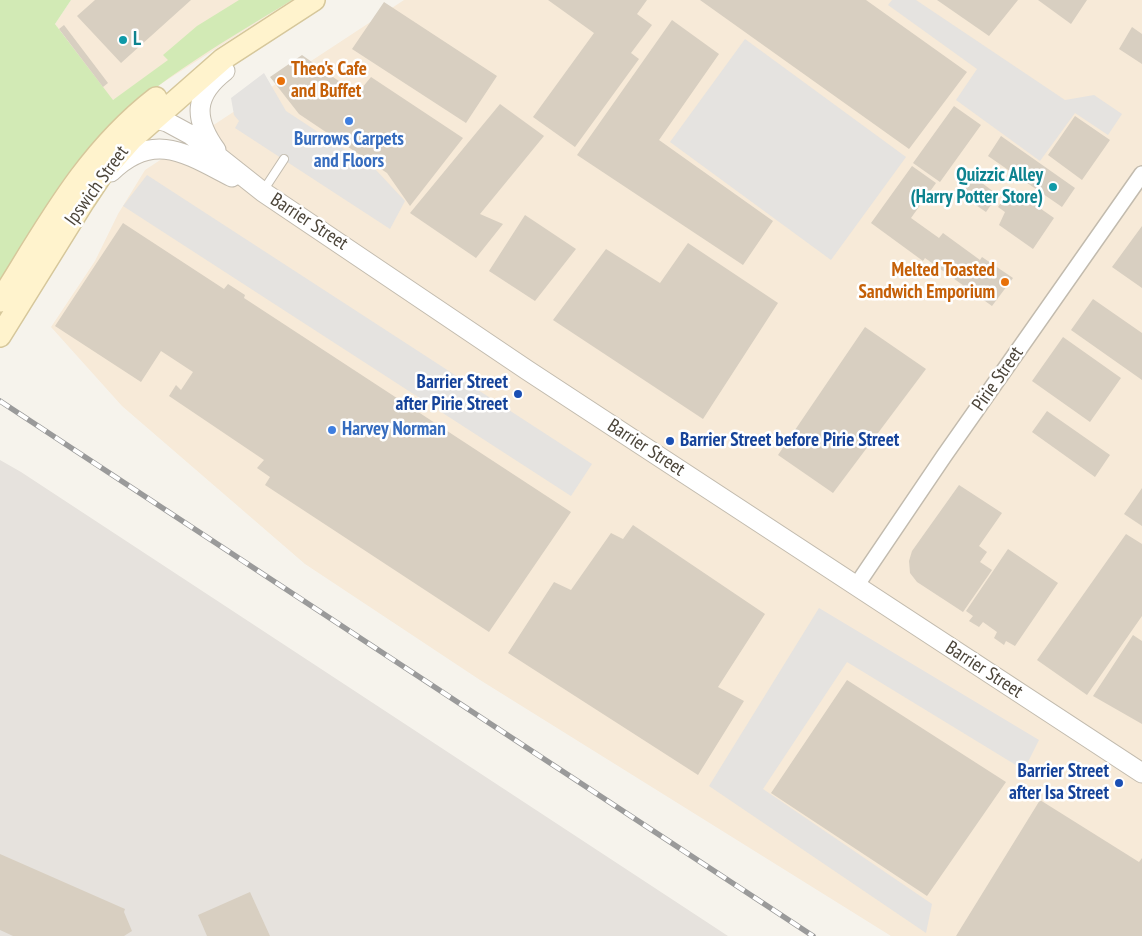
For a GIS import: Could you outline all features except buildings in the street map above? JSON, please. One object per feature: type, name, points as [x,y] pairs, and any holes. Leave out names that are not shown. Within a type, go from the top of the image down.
[{"type":"main road","name":"Ipswich Street","points":[[0,301],[69,190],[94,156],[115,133],[168,90],[223,59],[314,0]]},
{"type":"main road","name":"Ipswich Street","points":[[0,336],[84,201],[116,156],[154,118],[223,59]]},
{"type":"main road","points":[[115,133],[140,120],[154,118]]},
{"type":"street","points":[[221,157],[209,141],[203,125],[202,97],[210,83],[225,71],[252,39]]},
{"type":"street","name":"Barrier Street","points":[[154,118],[181,129],[221,157],[262,192],[536,376],[1142,773]]},
{"type":"street","points":[[84,201],[121,164],[138,153],[159,148],[180,151],[262,192]]},
{"type":"street","name":"Pirie Street","points":[[856,586],[944,456],[1142,174]]},
{"type":"lane","points":[[262,192],[284,159]]},
{"type":"shaded area","points":[[71,0],[292,0],[156,87],[112,100],[55,24]]},
{"type":"shaded area","points":[[404,0],[1142,0],[1142,936],[891,936],[480,680],[305,564],[122,406],[51,327],[95,261],[118,214],[145,170]]},
{"type":"shaded area","points":[[892,0],[916,0],[1065,100],[1094,95],[1122,114],[1108,135],[1075,113],[1040,161],[956,100],[977,69],[888,5]]},
{"type":"shaded area","points":[[745,39],[906,157],[831,260],[670,142]]},
{"type":"shaded area","points":[[264,73],[286,111],[376,170],[405,201],[390,229],[235,128],[239,121],[234,115],[231,98]]},
{"type":"shaded area","points":[[147,175],[592,464],[571,496],[123,206]]},
{"type":"shaded area","points":[[0,460],[21,472],[728,936],[0,936]]},
{"type":"shaded area","points":[[819,608],[1039,740],[1024,770],[847,662],[763,789],[932,904],[926,933],[709,786]]},
{"type":"green space","points":[[0,0],[71,0],[55,24],[113,100],[168,60],[163,55],[197,26],[239,0],[292,0],[182,69],[130,108],[106,130],[72,168],[0,284]]},
{"type":"railway","points":[[0,401],[813,936]]},
{"type":"place","name":"L","points":[[123,40]]},
{"type":"place","name":"Theo's Cafe and Buffet","points":[[281,81]]},
{"type":"place","name":"Burrows Carpets and Floors","points":[[349,121]]},
{"type":"place","name":"Quizzic Alley (Harry Potter Store)","points":[[1053,187]]},
{"type":"place","name":"Melted Toasted Sandwich Emporium","points":[[1005,282]]},
{"type":"place","name":"Barrier Street after Pirie Street","points":[[518,394]]},
{"type":"place","name":"Harvey Norman","points":[[332,430]]},
{"type":"place","name":"Barrier Street before Pirie Street","points":[[670,441]]},
{"type":"place","name":"Barrier Street after Isa Street","points":[[1119,783]]}]
